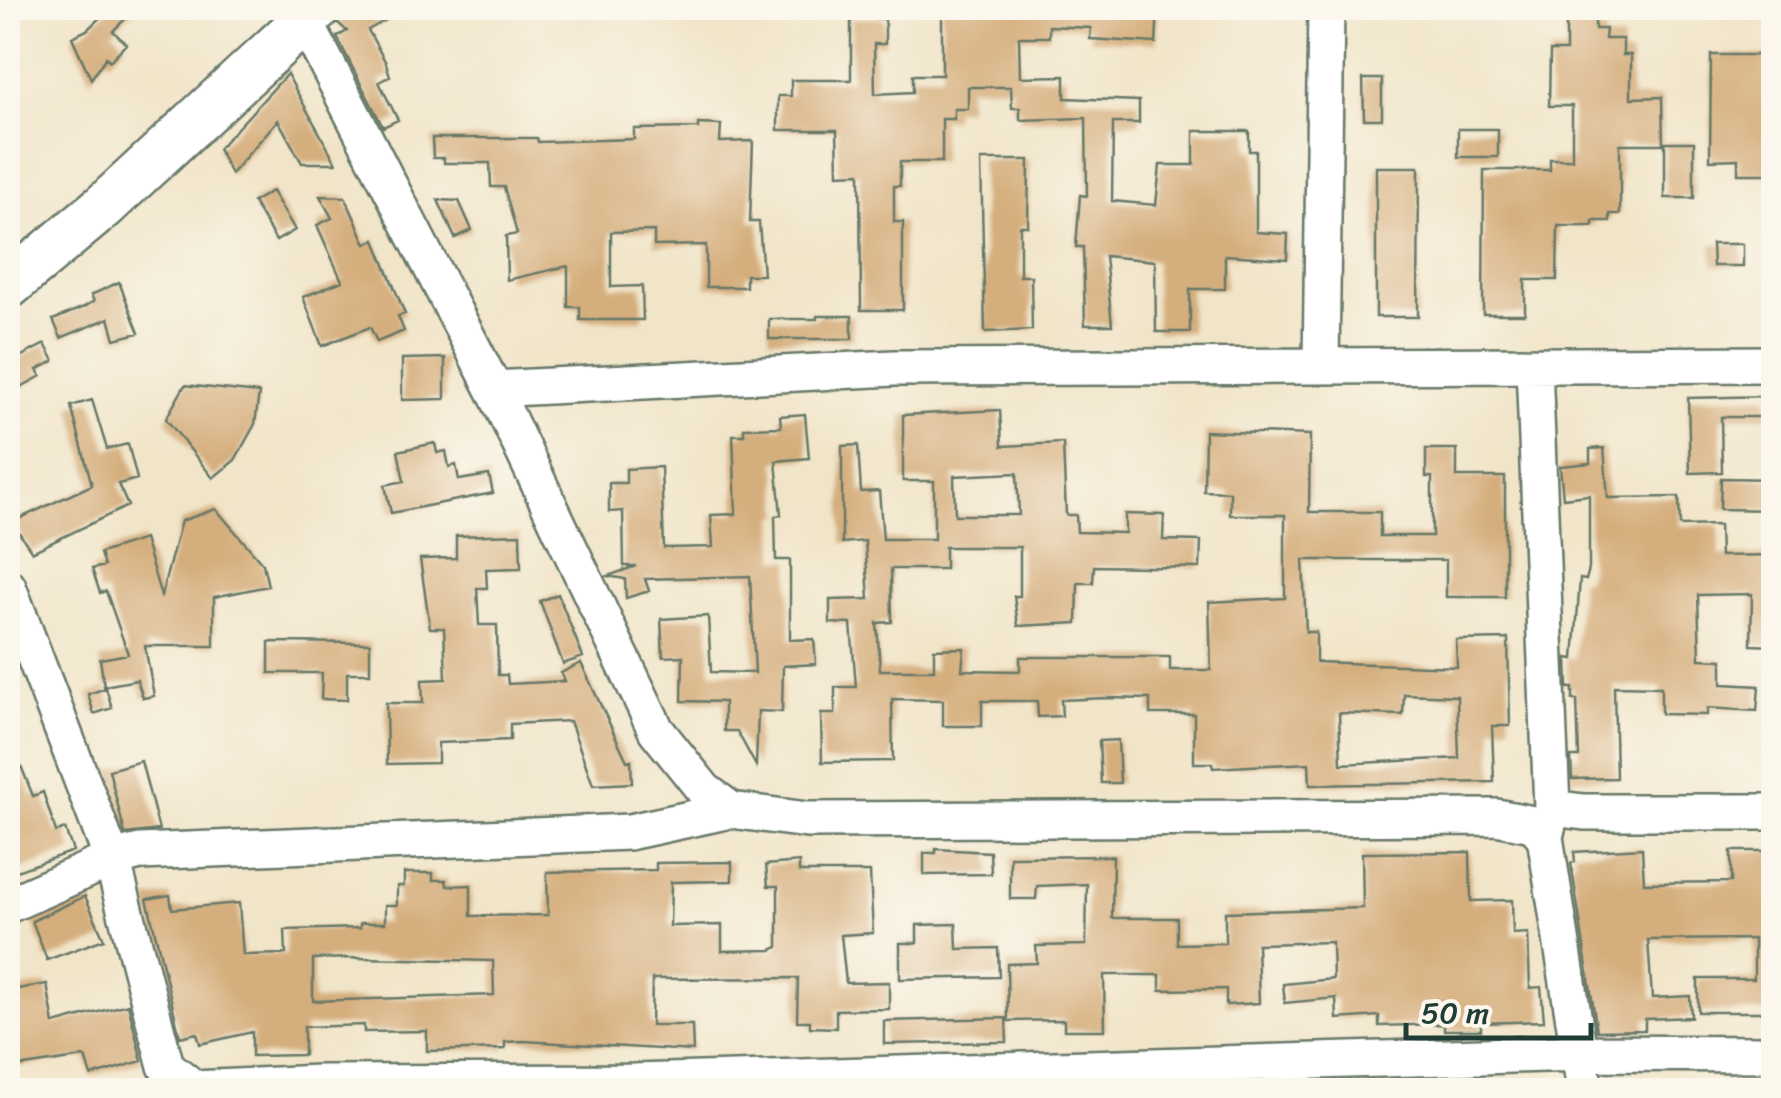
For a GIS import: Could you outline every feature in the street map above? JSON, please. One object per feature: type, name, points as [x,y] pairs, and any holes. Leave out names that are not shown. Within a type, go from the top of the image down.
[{"type":"main road","points":[[8,246],[190,92],[299,10]]},
{"type":"main road","points":[[8,286],[104,206],[299,10]]},
{"type":"street","points":[[1321,365],[1326,8]]},
{"type":"street","points":[[299,10],[494,390],[656,730],[704,790],[731,810]]},
{"type":"street","points":[[494,390],[894,368],[1774,364]]},
{"type":"street","points":[[1534,366],[1549,823],[1585,1090]]},
{"type":"street","points":[[8,587],[112,858],[166,1066],[188,1089],[1052,1081],[1581,1054],[1774,1054]]},
{"type":"street","points":[[8,905],[112,858],[140,852],[629,832],[731,810],[807,820],[1496,817],[1533,824],[1584,812],[1774,812]]},
{"type":"building","points":[[110,8],[136,8],[113,31],[126,44],[110,61],[106,57],[91,79],[72,37],[87,30]]},
{"type":"building","points":[[344,8],[408,8],[368,30],[386,63],[390,76],[379,82],[398,120],[383,127],[337,37],[347,31],[338,23]]},
{"type":"building","points":[[942,8],[1158,8],[1156,43],[1090,39],[1091,28],[1049,26],[1049,37],[1019,37],[1020,77],[1065,76],[1065,98],[1139,101],[1139,123],[1113,123],[1112,201],[1156,205],[1160,165],[1194,165],[1194,131],[1249,131],[1249,151],[1256,151],[1256,232],[1288,234],[1287,259],[1225,255],[1225,289],[1190,289],[1190,332],[1156,332],[1155,261],[1105,256],[1112,325],[1085,325],[1083,247],[1076,247],[1080,195],[1087,196],[1086,118],[1020,120],[1020,108],[1012,108],[1011,87],[968,87],[968,109],[954,109],[954,119],[942,119],[942,162],[900,162],[900,186],[894,186],[894,222],[903,222],[903,310],[861,310],[860,173],[838,174],[837,130],[778,130],[778,96],[791,96],[791,80],[851,80],[851,19],[885,18],[885,44],[874,44],[875,94],[913,92],[913,75],[942,75]]},
{"type":"building","points":[[1566,17],[1595,18],[1595,29],[1606,29],[1605,39],[1623,39],[1623,55],[1631,55],[1631,98],[1662,97],[1663,144],[1620,144],[1620,214],[1610,214],[1610,221],[1593,221],[1593,226],[1558,226],[1557,280],[1525,280],[1525,314],[1483,314],[1484,170],[1550,170],[1550,159],[1572,159],[1572,106],[1549,106],[1550,51],[1566,51]]},
{"type":"building","points":[[1711,55],[1774,55],[1774,174],[1738,174],[1738,159],[1710,160]]},
{"type":"building","points":[[287,74],[336,163],[302,163],[278,120],[231,174],[218,149]]},
{"type":"building","points":[[1363,79],[1382,79],[1382,119],[1364,119]]},
{"type":"building","points":[[698,124],[721,125],[720,142],[753,141],[750,222],[759,222],[763,275],[746,275],[746,287],[706,287],[706,245],[654,246],[654,231],[611,232],[611,287],[642,286],[643,320],[580,320],[580,307],[568,307],[568,266],[507,280],[506,236],[517,234],[504,187],[491,187],[490,163],[444,163],[444,158],[433,158],[432,138],[537,138],[538,142],[634,139],[634,129],[698,128]]},
{"type":"building","points":[[1458,129],[1498,129],[1498,157],[1458,157]]},
{"type":"building","points":[[1665,142],[1694,142],[1694,198],[1665,198]]},
{"type":"building","points":[[981,160],[1029,160],[1028,226],[1020,226],[1020,276],[1031,276],[1032,330],[985,332]]},
{"type":"building","points":[[1376,167],[1419,167],[1418,317],[1376,317]]},
{"type":"building","points":[[272,191],[295,230],[276,241],[253,202]]},
{"type":"building","points":[[320,196],[345,197],[366,244],[375,240],[405,314],[398,316],[404,331],[377,342],[370,327],[322,346],[303,297],[342,281],[317,225],[332,218]]},
{"type":"building","points":[[438,200],[459,201],[472,230],[455,238]]},
{"type":"building","points":[[1712,244],[1743,244],[1743,266],[1713,266]]},
{"type":"building","points":[[119,282],[139,333],[115,339],[109,318],[61,338],[53,320],[84,307],[94,301],[91,295]]},
{"type":"building","points":[[852,316],[852,339],[769,339],[769,319]]},
{"type":"building","points":[[45,344],[54,361],[37,370],[41,376],[8,394],[8,363]]},
{"type":"building","points":[[445,358],[445,399],[402,400],[402,359]]},
{"type":"building","points":[[185,385],[259,393],[255,424],[235,460],[213,478],[166,419]]},
{"type":"building","points":[[1768,396],[1768,417],[1721,417],[1722,472],[1690,473],[1688,398]]},
{"type":"building","points":[[92,400],[107,449],[128,444],[137,479],[118,484],[128,506],[32,552],[12,522],[92,485],[71,406]]},
{"type":"building","points":[[1000,410],[1002,446],[1063,443],[1066,515],[1076,515],[1077,532],[1125,533],[1125,514],[1164,515],[1163,540],[1201,541],[1200,568],[1094,566],[1093,583],[1078,583],[1077,623],[1018,626],[1014,596],[1020,596],[1020,547],[945,547],[945,569],[891,569],[892,622],[877,623],[880,670],[934,670],[934,649],[964,648],[962,670],[1020,671],[1020,657],[1170,657],[1170,670],[1211,670],[1209,602],[1285,598],[1285,515],[1230,515],[1230,492],[1204,491],[1205,431],[1310,435],[1309,512],[1380,512],[1380,536],[1432,536],[1432,477],[1426,477],[1426,449],[1457,449],[1457,477],[1505,477],[1505,597],[1446,597],[1446,560],[1303,560],[1306,632],[1316,632],[1316,662],[1457,667],[1456,640],[1508,639],[1510,726],[1492,726],[1494,782],[1310,785],[1309,763],[1213,768],[1212,763],[1194,763],[1194,714],[1150,714],[1150,699],[1061,700],[1062,716],[1038,717],[1037,701],[982,701],[982,726],[943,726],[943,700],[892,699],[893,761],[822,762],[821,714],[835,714],[835,687],[856,687],[851,624],[830,623],[830,600],[869,599],[865,541],[842,543],[842,446],[858,445],[861,492],[879,491],[883,539],[934,539],[934,481],[903,481],[903,415]],"holes":[[[1017,473],[1019,515],[955,515],[954,476]],[[1404,694],[1457,696],[1459,758],[1341,764],[1339,713],[1403,715]]]},
{"type":"building","points":[[805,414],[809,458],[776,461],[781,515],[775,516],[776,560],[790,560],[790,640],[814,639],[816,664],[783,666],[782,712],[758,711],[756,766],[737,731],[724,731],[724,702],[682,701],[683,656],[663,657],[661,619],[708,616],[711,672],[755,673],[750,576],[645,579],[649,591],[626,598],[625,579],[608,576],[636,566],[624,566],[623,511],[609,512],[609,483],[626,483],[626,469],[661,467],[664,548],[713,547],[711,515],[736,514],[733,435],[744,435],[744,428],[781,427],[780,416]]},
{"type":"building","points":[[435,443],[437,453],[446,451],[449,467],[456,465],[459,480],[489,475],[493,493],[391,513],[385,485],[404,481],[398,451]]},
{"type":"building","points":[[1604,448],[1608,498],[1679,497],[1680,526],[1719,525],[1720,556],[1774,555],[1773,646],[1751,645],[1752,594],[1698,595],[1700,659],[1722,660],[1722,684],[1759,686],[1757,711],[1707,708],[1707,715],[1661,714],[1661,687],[1614,686],[1616,778],[1572,779],[1571,757],[1579,757],[1577,700],[1573,700],[1573,688],[1568,688],[1567,658],[1574,659],[1580,579],[1586,580],[1589,569],[1589,495],[1563,498],[1560,466],[1590,463],[1590,449]]},
{"type":"building","points":[[1721,478],[1774,479],[1774,510],[1720,509]]},
{"type":"building","points":[[216,509],[263,564],[268,586],[214,597],[214,646],[145,646],[154,696],[143,698],[137,680],[104,686],[100,659],[128,654],[106,591],[100,593],[92,569],[104,566],[100,553],[144,539],[161,596],[181,521]]},
{"type":"building","points":[[520,534],[521,568],[486,569],[487,588],[477,588],[479,625],[497,625],[498,675],[507,675],[508,684],[565,681],[561,673],[581,663],[627,761],[631,760],[632,783],[593,785],[570,721],[510,724],[510,740],[438,743],[438,763],[387,764],[386,703],[423,703],[422,680],[446,679],[444,628],[430,628],[420,559],[456,558],[456,536]]},
{"type":"building","points":[[558,594],[583,657],[563,664],[540,601]]},
{"type":"building","points":[[269,642],[370,643],[370,673],[347,673],[347,700],[321,699],[322,673],[269,673]]},
{"type":"building","points":[[106,688],[112,708],[94,714],[88,694]]},
{"type":"building","points":[[8,733],[33,796],[43,792],[56,832],[65,829],[73,851],[14,872],[8,853]]},
{"type":"building","points":[[1118,740],[1120,783],[1101,783],[1099,741]]},
{"type":"building","points":[[141,761],[159,830],[125,834],[109,770]]},
{"type":"building","points":[[1642,848],[1644,883],[1731,882],[1731,851],[1774,851],[1774,1012],[1698,1012],[1698,979],[1754,979],[1754,939],[1648,940],[1652,998],[1690,996],[1691,1017],[1645,1019],[1645,1030],[1597,1031],[1571,863],[1575,862],[1574,852]]},
{"type":"building","points":[[936,849],[990,852],[991,874],[924,875],[924,853],[936,853]]},
{"type":"building","points":[[1470,852],[1471,901],[1512,900],[1513,934],[1528,933],[1530,988],[1541,987],[1544,1021],[1481,1023],[1481,1030],[1444,1030],[1444,1024],[1379,1026],[1379,1016],[1337,1019],[1336,998],[1285,1003],[1283,984],[1333,979],[1332,942],[1257,944],[1259,1003],[1226,1005],[1226,989],[1160,990],[1160,975],[1104,975],[1105,1030],[1064,1030],[1064,1020],[1008,1021],[1007,964],[1037,963],[1036,946],[1086,945],[1087,884],[1037,886],[1036,899],[1010,899],[1010,857],[1113,856],[1112,918],[1177,918],[1177,944],[1225,943],[1225,912],[1363,908],[1362,853]]},
{"type":"building","points":[[732,862],[732,881],[671,882],[670,926],[722,925],[722,951],[778,947],[778,886],[768,886],[766,865],[799,862],[799,872],[870,872],[873,933],[841,935],[846,983],[889,982],[889,1009],[836,1010],[836,1028],[810,1027],[810,1021],[797,1021],[798,978],[652,979],[651,1025],[692,1025],[693,1051],[524,1041],[505,1042],[505,1049],[427,1051],[427,1031],[364,1032],[364,1025],[304,1027],[304,1055],[252,1056],[252,1032],[200,1044],[197,1033],[180,1037],[147,899],[170,895],[172,909],[239,903],[243,955],[286,954],[285,930],[360,928],[360,923],[385,923],[385,905],[397,905],[397,886],[404,886],[404,873],[433,873],[433,880],[446,880],[447,886],[471,885],[471,916],[548,915],[547,872],[656,870],[656,863]],"holes":[[[313,959],[493,961],[494,995],[313,1001]]]},
{"type":"building","points":[[85,896],[104,939],[47,960],[32,921]]},
{"type":"building","points":[[956,924],[957,949],[998,948],[999,977],[900,979],[900,943],[917,943],[917,925]]},
{"type":"building","points":[[47,984],[54,1024],[128,1004],[142,1061],[91,1076],[85,1057],[10,1068],[11,990]]},
{"type":"building","points":[[1006,1018],[1007,1042],[884,1044],[884,1021]]}]
